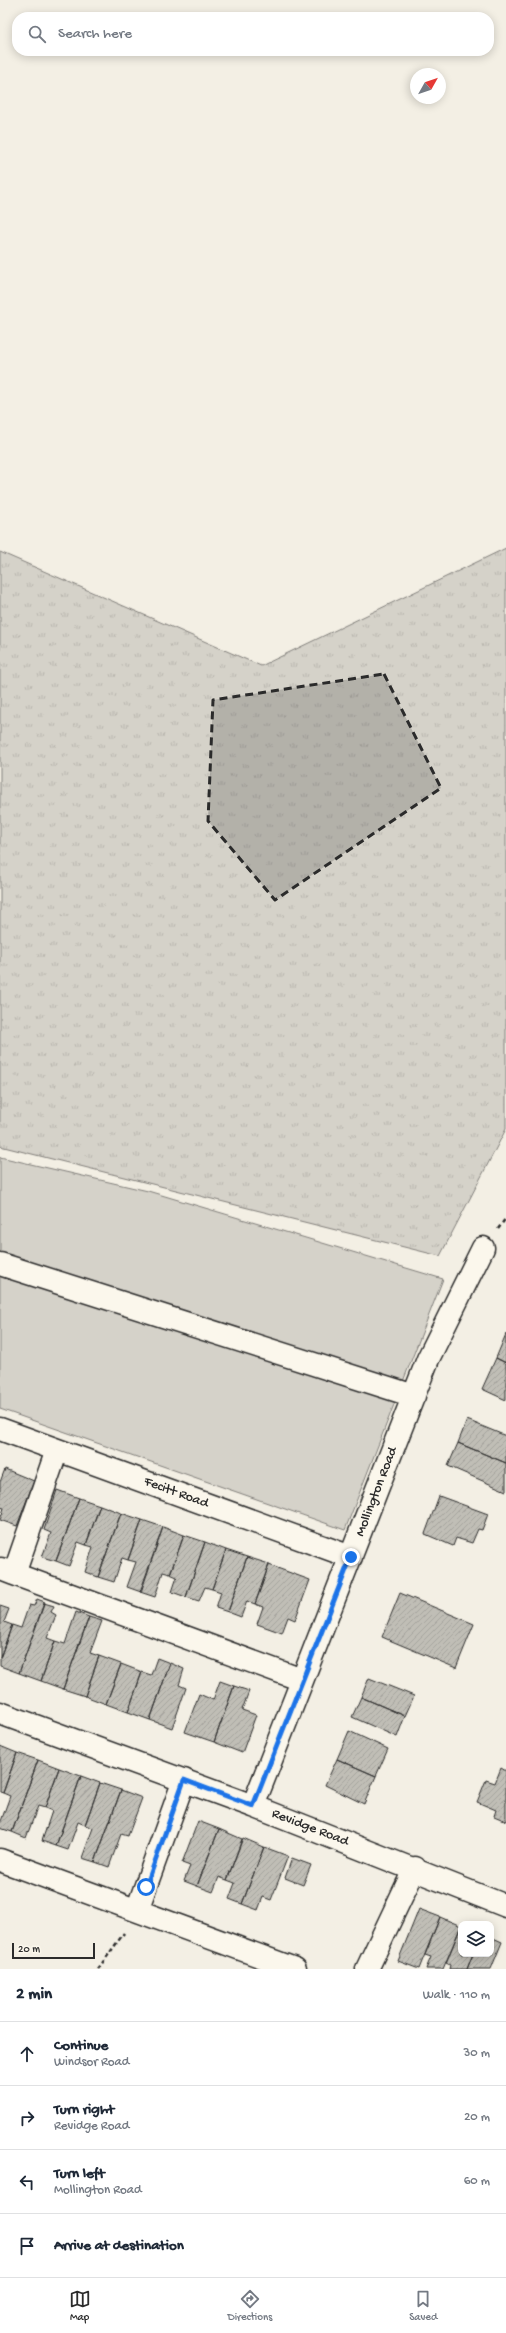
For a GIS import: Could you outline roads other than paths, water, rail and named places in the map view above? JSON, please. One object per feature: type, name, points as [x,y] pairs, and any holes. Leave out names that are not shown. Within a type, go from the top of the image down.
[{"type":"street","name":"Mollington Road","points":[[253,1806],[428,1359],[483,1248]]},
{"type":"street","points":[[0,1264],[414,1396]]},
{"type":"street","name":"Fecitt Road","points":[[0,1429],[351,1557]]},
{"type":"street","points":[[57,1450],[7,1572],[302,1680]]},
{"type":"street","name":"Revidge Road","points":[[0,1713],[253,1806],[415,1868],[506,1906]]},
{"type":"street","points":[[137,1910],[184,1780]]},
{"type":"street","points":[[0,1860],[295,1969]]},
{"type":"street","points":[[367,1969],[415,1868]]}]
